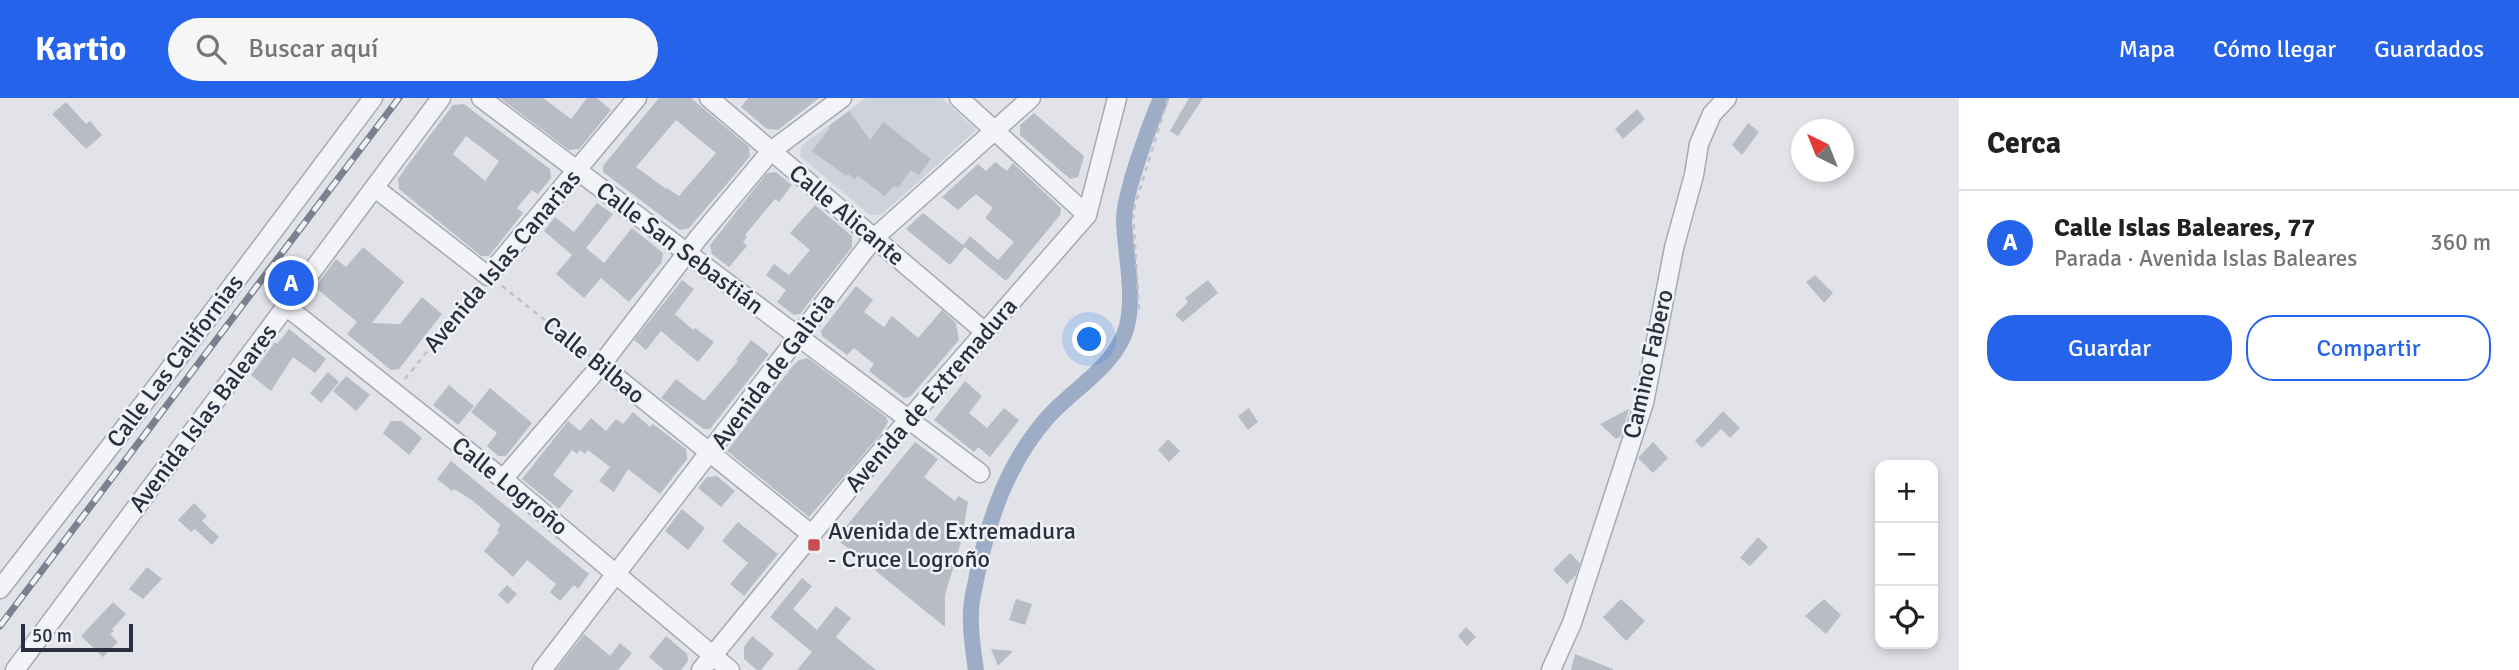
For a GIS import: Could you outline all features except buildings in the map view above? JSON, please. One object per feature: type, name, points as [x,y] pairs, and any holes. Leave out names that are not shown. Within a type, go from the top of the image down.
[{"type":"street","name":"Calle Las Californias","points":[[0,589],[158,386],[373,98]]},
{"type":"street","name":"Avenida Islas Baleares","points":[[15,670],[441,98]]},
{"type":"street","name":"Calle San Sebastián","points":[[481,98],[980,473]]},
{"type":"street","name":"Avenida Islas Canarias","points":[[488,276],[638,98]]},
{"type":"street","name":"Calle Alicante","points":[[709,98],[985,332]]},
{"type":"street","points":[[503,480],[601,365],[687,253],[771,151],[842,98]]},
{"type":"street","points":[[959,98],[1087,215]]},
{"type":"street","name":"Avenida de Galicia","points":[[542,670],[874,238],[1031,98]]},
{"type":"street","name":"Avenida de Extremadura","points":[[701,670],[908,419],[1087,215],[1117,98]]},
{"type":"street","name":"Camino Fabero","points":[[1551,670],[1572,623],[1644,403],[1674,248],[1694,175],[1699,144],[1712,114],[1727,98]]},
{"type":"street","points":[[375,188],[488,276]]},
{"type":"street","name":"Calle Logroño","points":[[286,307],[503,480],[730,670]]},
{"type":"street","name":"Calle Bilbao","points":[[601,365],[811,534]]},
{"type":"path","points":[[1139,309],[1133,212],[1168,98]]},
{"type":"path","name":"Calle Bilbao","points":[[488,276],[601,365]]},
{"type":"path","name":"Avenida Islas Canarias","points":[[394,393],[488,276]]},
{"type":"shaded area","points":[[866,98],[942,98],[976,130],[881,215],[870,215],[800,156],[801,146]]},
{"type":"waterway","points":[[976,670],[971,634],[972,603],[988,533],[1002,491],[1034,434],[1058,406],[1094,375],[1114,353],[1127,326],[1130,300],[1125,208],[1138,159],[1161,98]]},
{"type":"railway","points":[[0,626],[399,98]]},
{"type":"place","name":"Calle Islas Baleares, 77","points":[[291,283]]},
{"type":"place","name":"Avenida de Extremadura - Cruce Logroño","points":[[814,545]]}]
